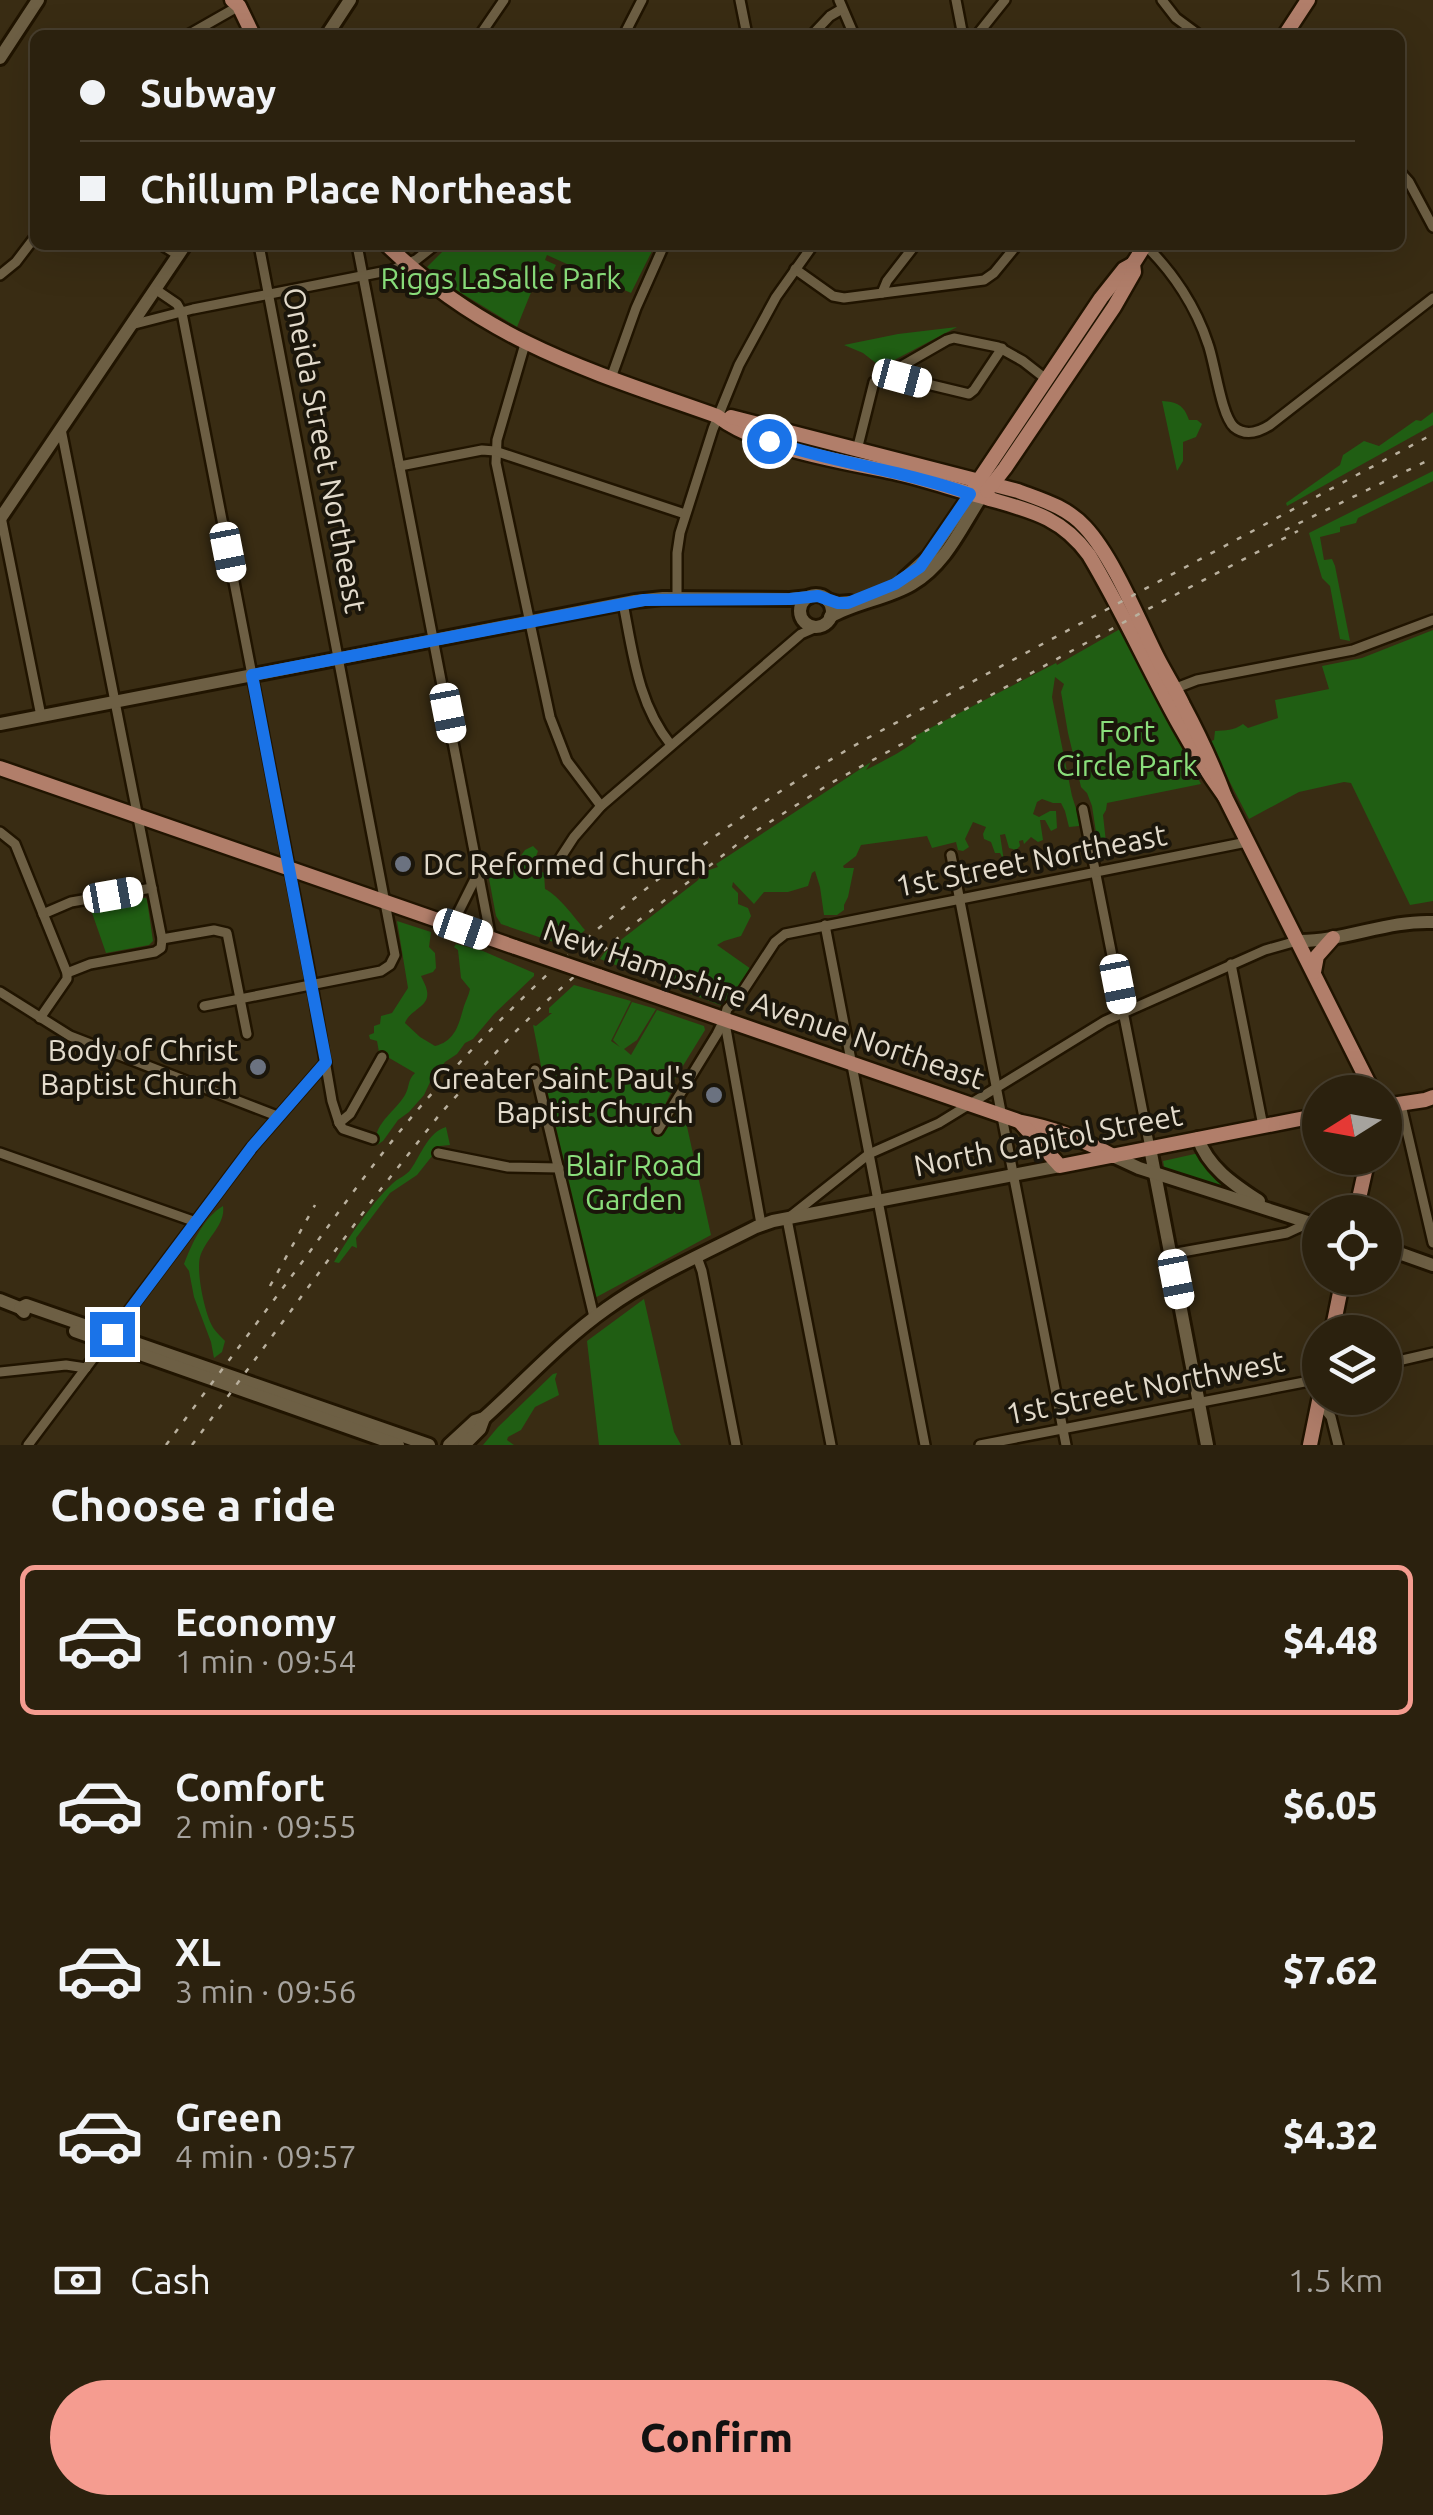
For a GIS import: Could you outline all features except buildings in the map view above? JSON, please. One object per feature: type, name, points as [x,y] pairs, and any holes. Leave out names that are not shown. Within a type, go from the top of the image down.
[{"type":"main road","points":[[1287,30],[1308,0]]},
{"type":"main road","points":[[237,2],[251,30]]},
{"type":"main road","points":[[393,250],[470,312],[525,344],[718,416],[728,424],[776,443],[1049,502],[1070,514],[1084,526],[1106,558],[1168,692],[1211,761],[1224,797],[1365,1075]]},
{"type":"main road","points":[[980,490],[1114,307],[1142,250]]},
{"type":"main road","points":[[980,490],[1046,378],[1100,298],[1124,269],[1134,264]]},
{"type":"main road","points":[[718,416],[858,450],[980,490]]},
{"type":"main road","name":"New Hampshire Avenue Northeast","points":[[0,768],[724,1020],[1039,1125],[1090,1143],[1113,1156]]},
{"type":"main road","points":[[1314,973],[1317,956],[1333,938]]},
{"type":"main road","points":[[1402,1097],[1416,1092],[1433,1094]]},
{"type":"main road","points":[[1402,1105],[1433,1094]]},
{"type":"main road","name":"North Capitol Street","points":[[1060,1166],[1302,1118]]},
{"type":"main road","points":[[1021,1122],[1060,1166]]},
{"type":"main road","points":[[1310,1445],[1316,1415]]},
{"type":"street","points":[[0,58],[38,0]]},
{"type":"street","points":[[330,30],[350,0]]},
{"type":"street","points":[[483,30],[504,0]]},
{"type":"street","points":[[627,30],[642,0]]},
{"type":"street","points":[[740,0],[746,30]]},
{"type":"street","points":[[956,0],[962,30]]},
{"type":"street","points":[[981,30],[1005,0]]},
{"type":"street","points":[[1162,0],[1192,30]]},
{"type":"street","points":[[195,30],[237,2]]},
{"type":"street","points":[[817,30],[840,4],[852,30]]},
{"type":"street","points":[[1405,179],[1433,227]]},
{"type":"street","points":[[0,275],[30,244]]},
{"type":"street","points":[[40,716],[0,518],[182,250]]},
{"type":"street","name":"Oneida Street Northeast","points":[[260,250],[395,948],[394,960],[381,971],[312,985]]},
{"type":"street","points":[[359,250],[491,939]]},
{"type":"street","points":[[131,325],[408,265],[428,250]]},
{"type":"street","points":[[611,378],[662,250]]},
{"type":"street","points":[[677,598],[677,553],[685,514],[718,416],[755,334],[809,250]]},
{"type":"street","points":[[882,294],[910,250]]},
{"type":"street","points":[[795,269],[836,298],[882,294],[984,280],[1013,250]]},
{"type":"street","points":[[1149,250],[1172,276],[1201,326],[1227,418],[1234,428],[1248,433],[1270,425],[1433,298]]},
{"type":"street","points":[[156,288],[177,304],[182,313],[332,1101],[343,1129],[373,1140]]},
{"type":"street","points":[[858,450],[877,379],[950,339],[1002,348],[1046,378]]},
{"type":"street","points":[[525,344],[495,451],[553,728],[572,769],[601,806]]},
{"type":"street","points":[[892,371],[894,376],[969,394],[1002,348]]},
{"type":"street","points":[[61,428],[162,939],[161,948],[154,952],[90,964],[67,973]]},
{"type":"street","points":[[400,466],[482,450],[495,451],[685,514]]},
{"type":"street","points":[[0,724],[624,604],[677,598],[818,596],[848,603],[908,577],[980,490]]},
{"type":"street","points":[[790,599],[801,622],[817,627],[845,609],[904,588],[928,572],[951,545],[980,490]]},
{"type":"street","points":[[559,860],[578,830],[601,806],[672,745],[801,622],[802,603],[809,597]]},
{"type":"street","points":[[826,600],[831,608],[830,617]]},
{"type":"street","points":[[624,604],[641,692],[654,721],[672,745]]},
{"type":"street","points":[[1168,692],[1197,680],[1365,646],[1433,620]]},
{"type":"street","points":[[1083,809],[1207,1445]]},
{"type":"street","points":[[144,839],[158,823]]},
{"type":"street","points":[[0,832],[15,844],[67,973],[40,1018]]},
{"type":"street","name":"1st Street Northeast","points":[[658,1130],[778,939],[794,931],[1247,842]]},
{"type":"street","points":[[951,854],[1066,1445]]},
{"type":"street","points":[[452,925],[478,872]]},
{"type":"street","points":[[43,914],[71,902],[152,888]]},
{"type":"street","points":[[831,1445],[786,1219],[869,1154],[926,1129],[1123,1012],[1275,946],[1404,923],[1433,922]]},
{"type":"street","points":[[825,925],[925,1445]]},
{"type":"street","points":[[162,939],[214,930],[226,933],[248,1034]]},
{"type":"street","points":[[1230,964],[1263,1126]]},
{"type":"street","points":[[204,1006],[312,985]]},
{"type":"street","points":[[0,992],[70,1036],[278,1116]]},
{"type":"street","points":[[724,1020],[761,1224]]},
{"type":"street","points":[[339,1123],[350,1114],[382,1057]]},
{"type":"street","points":[[28,1445],[278,1116],[326,1062]]},
{"type":"street","points":[[535,1070],[594,1317]]},
{"type":"street","points":[[1402,1109],[1433,1243]]},
{"type":"street","points":[[1198,1138],[1203,1151],[1222,1174],[1270,1208]]},
{"type":"street","points":[[438,1153],[508,1167],[559,1168]]},
{"type":"street","points":[[0,1154],[196,1222]]},
{"type":"street","points":[[1113,1156],[1302,1219]]},
{"type":"street","name":"North Capitol Street","points":[[484,1418],[594,1317],[635,1290],[761,1224],[1060,1166]]},
{"type":"street","points":[[1171,1254],[1302,1226]]},
{"type":"street","points":[[1402,1254],[1433,1265]]},
{"type":"street","points":[[696,1257],[736,1445]]},
{"type":"street","points":[[0,1300],[25,1314],[226,1373],[401,1442]]},
{"type":"street","points":[[109,1338],[401,1442],[429,1445]]},
{"type":"street","points":[[1402,1360],[1433,1353]]},
{"type":"street","points":[[0,1372],[66,1365],[86,1368]]},
{"type":"street","name":"1st Street Northwest","points":[[980,1445],[1302,1382]]},
{"type":"street","points":[[1330,1415],[1338,1445]]},
{"type":"street","points":[[450,1445],[474,1421],[484,1418]]},
{"type":"street","points":[[464,1445],[480,1429],[484,1418]]},
{"type":"green space","name":"Riggs LaSalle Park","points":[[444,250],[652,250],[631,293],[547,255],[545,260],[556,265],[546,285],[536,280],[517,327],[453,288],[427,267]]},
{"type":"green space","points":[[957,327],[881,367],[844,345],[898,334]]},
{"type":"green space","points":[[1162,401],[1179,405],[1189,420],[1202,424],[1196,437],[1183,442],[1183,461],[1177,471]]},
{"type":"green space","points":[[1433,412],[1433,425],[1287,506],[1364,441],[1379,446]]},
{"type":"green space","points":[[1433,471],[1433,481],[1358,518],[1356,523],[1340,527],[1340,532],[1320,537],[1324,560],[1332,559],[1335,566],[1350,641],[1340,639],[1330,586],[1322,578],[1309,533]]},
{"type":"green space","points":[[1120,629],[1201,784],[1107,803],[1103,815],[1106,842],[1101,843],[1092,806],[1081,787],[1068,733],[1061,692],[1064,684],[1055,677],[1052,697],[1079,826],[1069,827],[1061,803],[1042,799],[1033,814],[1039,817],[1056,811],[1057,828],[1051,831],[1045,820],[1040,820],[1043,840],[1038,842],[1031,837],[1024,844],[1019,841],[1016,850],[1009,848],[1005,834],[1000,835],[1004,861],[991,842],[984,839],[986,827],[973,822],[965,839],[969,847],[963,851],[958,850],[956,842],[932,848],[927,836],[861,845],[856,856],[843,866],[854,868],[844,910],[837,915],[824,915],[815,871],[808,886],[788,892],[764,892],[754,904],[733,882],[738,904],[748,908],[751,916],[741,936],[717,945],[751,969],[725,1007],[600,959],[706,871],[718,867],[716,864],[871,762],[866,770],[916,741],[913,737]]},
{"type":"green space","name":"Fort Circle Park","points":[[1433,630],[1433,901],[1410,905],[1351,783],[1299,792],[1249,819],[1209,742],[1214,740],[1215,731],[1243,724],[1248,728],[1278,718],[1275,700],[1329,689],[1322,666],[1362,658]]},
{"type":"green space","points":[[533,846],[538,851],[536,868],[544,873],[545,889],[561,901],[585,930],[568,947],[501,924],[496,916],[487,868],[517,861]]},
{"type":"green space","points":[[147,900],[153,941],[106,953],[90,907]]},
{"type":"green space","points":[[397,921],[431,932],[429,947],[435,953],[436,968],[421,976],[427,996],[405,1023],[435,1046],[448,1040],[456,1030],[470,989],[461,978],[456,944],[483,951],[534,976],[445,1062],[424,1095],[377,1145],[376,1135],[382,1123],[405,1095],[415,1073],[379,1052],[377,1041],[369,1035],[380,1024],[381,1016],[392,1013],[408,988]]},
{"type":"green space","name":"Blair Road Garden","points":[[574,985],[631,1001],[611,1041],[620,1047],[613,1040],[632,1002],[656,1009],[637,1040],[624,1049],[631,1055],[657,1010],[704,1026],[705,1030],[673,1082],[664,1107],[684,1113],[711,1235],[593,1299],[533,1025],[552,1013],[549,1008]]},
{"type":"green space","points":[[446,1127],[450,1145],[440,1146],[417,1175],[390,1193],[356,1238],[357,1248],[352,1246],[339,1263],[334,1262],[376,1201],[409,1171],[434,1134]]},
{"type":"green space","points":[[1199,1153],[1242,1197],[1165,1171],[1163,1161]]},
{"type":"green space","points":[[223,1206],[221,1219],[199,1264],[207,1314],[225,1341],[222,1352],[214,1358],[184,1264],[204,1224]]},
{"type":"green space","points":[[644,1299],[674,1432],[681,1445],[599,1445],[587,1341]]},
{"type":"green space","points":[[557,1373],[559,1395],[535,1407],[521,1430],[508,1437],[514,1445],[483,1445],[498,1427]]},
{"type":"railway","points":[[166,1445],[367,1173],[427,1099],[525,996],[630,901],[744,816],[864,740],[1433,434]]},
{"type":"railway","points":[[1285,530],[1433,458]]},
{"type":"railway","points":[[192,1445],[440,1114],[510,1037],[630,927],[748,836],[831,783],[1298,531]]},
{"type":"railway","points":[[270,1286],[315,1205]]},
{"type":"place","name":"DC Reformed Church","points":[[403,864]]},
{"type":"place","name":"Body of Christ Baptist Church","points":[[258,1067]]},
{"type":"place","name":"Greater Saint Paul's Baptist Church","points":[[714,1095]]},
{"type":"route","points":[[112,1334],[270,1124],[326,1062],[252,675],[644,600],[818,596],[848,603],[895,584],[920,567],[970,494],[769,441]]}]
